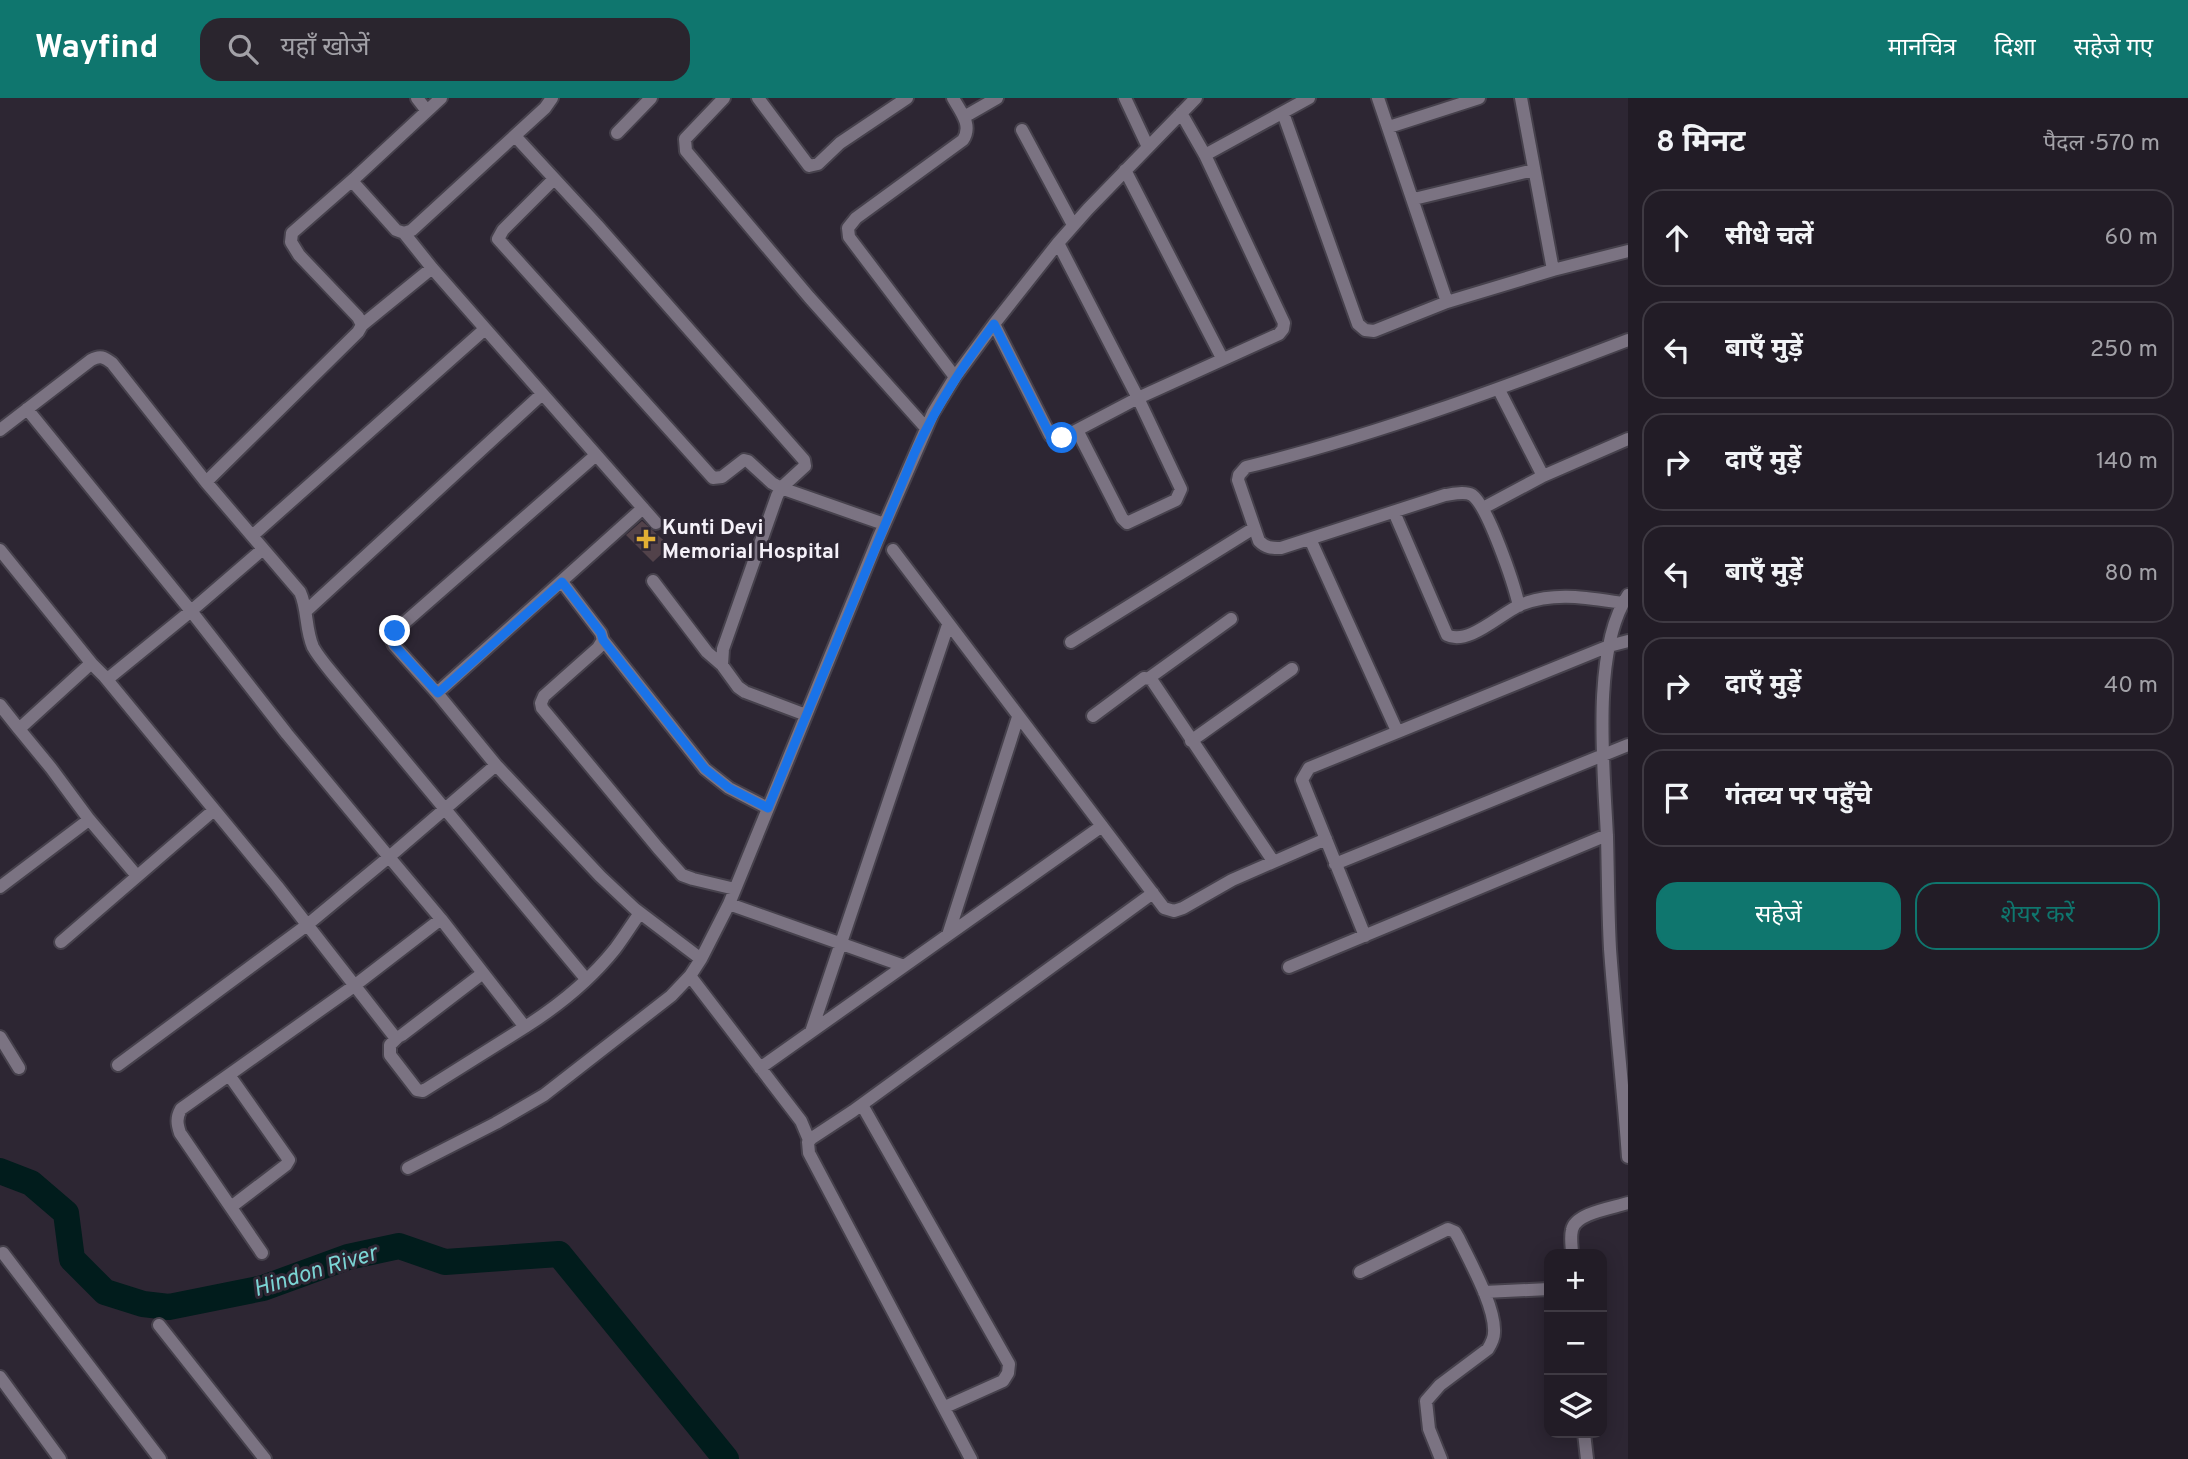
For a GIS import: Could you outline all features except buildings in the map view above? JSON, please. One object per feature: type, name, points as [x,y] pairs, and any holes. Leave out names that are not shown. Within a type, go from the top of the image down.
[{"type":"street","points":[[417,98],[427,111]]},
{"type":"street","points":[[362,325],[358,317],[299,255],[291,242],[292,233],[441,98]]},
{"type":"street","points":[[404,233],[412,230],[545,108],[552,98]]},
{"type":"street","points":[[617,133],[651,98]]},
{"type":"street","points":[[724,98],[685,139],[686,151],[809,297],[926,428]]},
{"type":"street","points":[[758,98],[809,166],[817,164],[840,144],[907,98]]},
{"type":"street","points":[[953,98],[968,125],[967,135],[963,140],[856,218],[848,228],[849,237],[955,377]]},
{"type":"street","points":[[964,117],[997,98]]},
{"type":"street","points":[[1125,98],[1148,147]]},
{"type":"street","points":[[1205,155],[1309,98]]},
{"type":"street","points":[[1378,98],[1447,302]]},
{"type":"street","points":[[1389,127],[1479,98]]},
{"type":"street","points":[[1521,98],[1553,270]]},
{"type":"street","points":[[408,1168],[544,1095],[662,1004],[690,976],[729,904],[884,524],[926,428],[955,377],[994,324],[1073,225],[1188,104],[1205,155],[1284,323],[1283,330],[1056,439],[1050,435],[994,324]]},
{"type":"street","points":[[1283,113],[1358,324],[1365,330],[1374,331],[1447,302],[1628,251]]},
{"type":"street","points":[[1022,130],[1073,225]]},
{"type":"street","points":[[515,136],[804,460],[805,466],[801,471],[781,488],[723,649],[722,665]]},
{"type":"street","points":[[1125,170],[1222,358]]},
{"type":"street","points":[[1414,199],[1534,170]]},
{"type":"street","points":[[554,179],[503,230],[498,239],[713,478],[722,477],[744,460],[748,461],[781,488],[884,524]]},
{"type":"street","points":[[352,181],[396,230],[404,233],[656,523]]},
{"type":"street","points":[[1058,243],[1138,398],[1181,489],[1176,500],[1127,523],[1077,430]]},
{"type":"street","points":[[206,482],[362,325],[432,268]]},
{"type":"street","points":[[252,536],[485,329]]},
{"type":"street","points":[[1519,606],[1483,508],[1471,494],[1445,495],[1281,548],[1266,547],[1259,541],[1254,528],[1238,481],[1239,475],[1246,467],[1356,437],[1499,390],[1628,340]]},
{"type":"street","points":[[0,430],[97,356],[105,357],[112,363],[206,482],[300,592],[314,648],[586,979]]},
{"type":"street","points":[[1499,390],[1543,477]]},
{"type":"street","points":[[306,611],[542,394]]},
{"type":"street","points":[[27,409],[287,734],[442,919],[525,1027]]},
{"type":"street","points":[[1483,508],[1543,477],[1628,439]]},
{"type":"street","points":[[596,455],[395,631],[391,638],[394,645],[438,693],[496,765],[600,877],[640,913],[701,959]]},
{"type":"street","points":[[438,693],[643,508]]},
{"type":"street","points":[[1394,512],[1447,635],[1453,638],[1469,635],[1519,606],[1541,599],[1570,596],[1625,599],[1613,626],[1609,646],[1604,691],[1603,757],[1610,948],[1625,1069],[1628,1157]]},
{"type":"street","points":[[1071,642],[1254,528]]},
{"type":"street","points":[[1310,539],[1398,731]]},
{"type":"street","points":[[104,676],[115,674],[263,549]]},
{"type":"street","points":[[0,550],[214,810],[394,1036],[398,1037]]},
{"type":"street","points":[[893,550],[1164,908],[1174,911],[1183,908],[1232,880],[1325,839]]},
{"type":"street","points":[[653,581],[707,652],[722,665],[738,687],[806,715]]},
{"type":"street","points":[[562,582],[601,633],[603,640],[705,769],[729,788],[768,808]]},
{"type":"street","points":[[1093,716],[1231,619]]},
{"type":"street","points":[[811,1032],[948,625]]},
{"type":"street","points":[[603,640],[598,648],[544,696],[542,708],[682,875],[735,889]]},
{"type":"street","points":[[1365,936],[1302,780],[1309,768],[1609,646],[1628,641]]},
{"type":"street","points":[[19,729],[92,664]]},
{"type":"street","points":[[1191,741],[1292,669]]},
{"type":"street","points":[[1149,678],[1273,861]]},
{"type":"street","points":[[0,705],[137,876]]},
{"type":"street","points":[[948,935],[1018,717]]},
{"type":"street","points":[[1335,864],[1628,745]]},
{"type":"street","points":[[118,1065],[307,925],[496,765]]},
{"type":"street","points":[[61,942],[214,810]]},
{"type":"street","points":[[0,887],[88,818]]},
{"type":"street","points":[[760,1068],[1102,826]]},
{"type":"street","points":[[1289,967],[1606,835]]},
{"type":"street","points":[[971,1459],[807,1145],[809,1140],[862,1105],[1153,893]]},
{"type":"street","points":[[729,904],[904,966]]},
{"type":"street","points":[[483,973],[390,1045],[390,1055],[417,1090],[423,1091],[548,1013],[615,949],[640,913]]},
{"type":"street","points":[[262,1253],[180,1133],[177,1122],[181,1109],[354,986],[442,919]]},
{"type":"street","points":[[690,976],[801,1121],[809,1140]]},
{"type":"street","points":[[0,1037],[19,1068]]},
{"type":"street","points":[[229,1075],[289,1160],[231,1207]]},
{"type":"street","points":[[862,1105],[1009,1364],[1009,1373],[1003,1381],[945,1407]]},
{"type":"street","points":[[1572,1249],[1572,1229],[1577,1220],[1628,1203]]},
{"type":"street","points":[[1360,1272],[1448,1228],[1459,1238],[1484,1292],[1494,1325],[1493,1342],[1488,1349],[1440,1385],[1426,1401],[1429,1429],[1441,1459]]},
{"type":"street","points":[[1,1253],[160,1459]]},
{"type":"street","points":[[1484,1292],[1544,1289]]},
{"type":"street","points":[[159,1325],[265,1459]]},
{"type":"street","points":[[0,1377],[60,1459]]},
{"type":"street","points":[[1585,1438],[1587,1459]]},
{"type":"waterway","name":"Hindon River","points":[[0,1171],[31,1183],[66,1213],[72,1259],[105,1292],[143,1304],[169,1307],[263,1288],[348,1257],[399,1246],[445,1262],[559,1254],[726,1459]]},
{"type":"place","name":"Kunti Devi Memorial Hospital","points":[[646,539]]},
{"type":"route","points":[[395,631],[391,638],[394,645],[438,693],[562,582],[601,633],[603,640],[705,769],[729,788],[768,808],[878,539],[933,413],[955,377],[994,324],[1050,435],[1056,439],[1062,438]]}]
